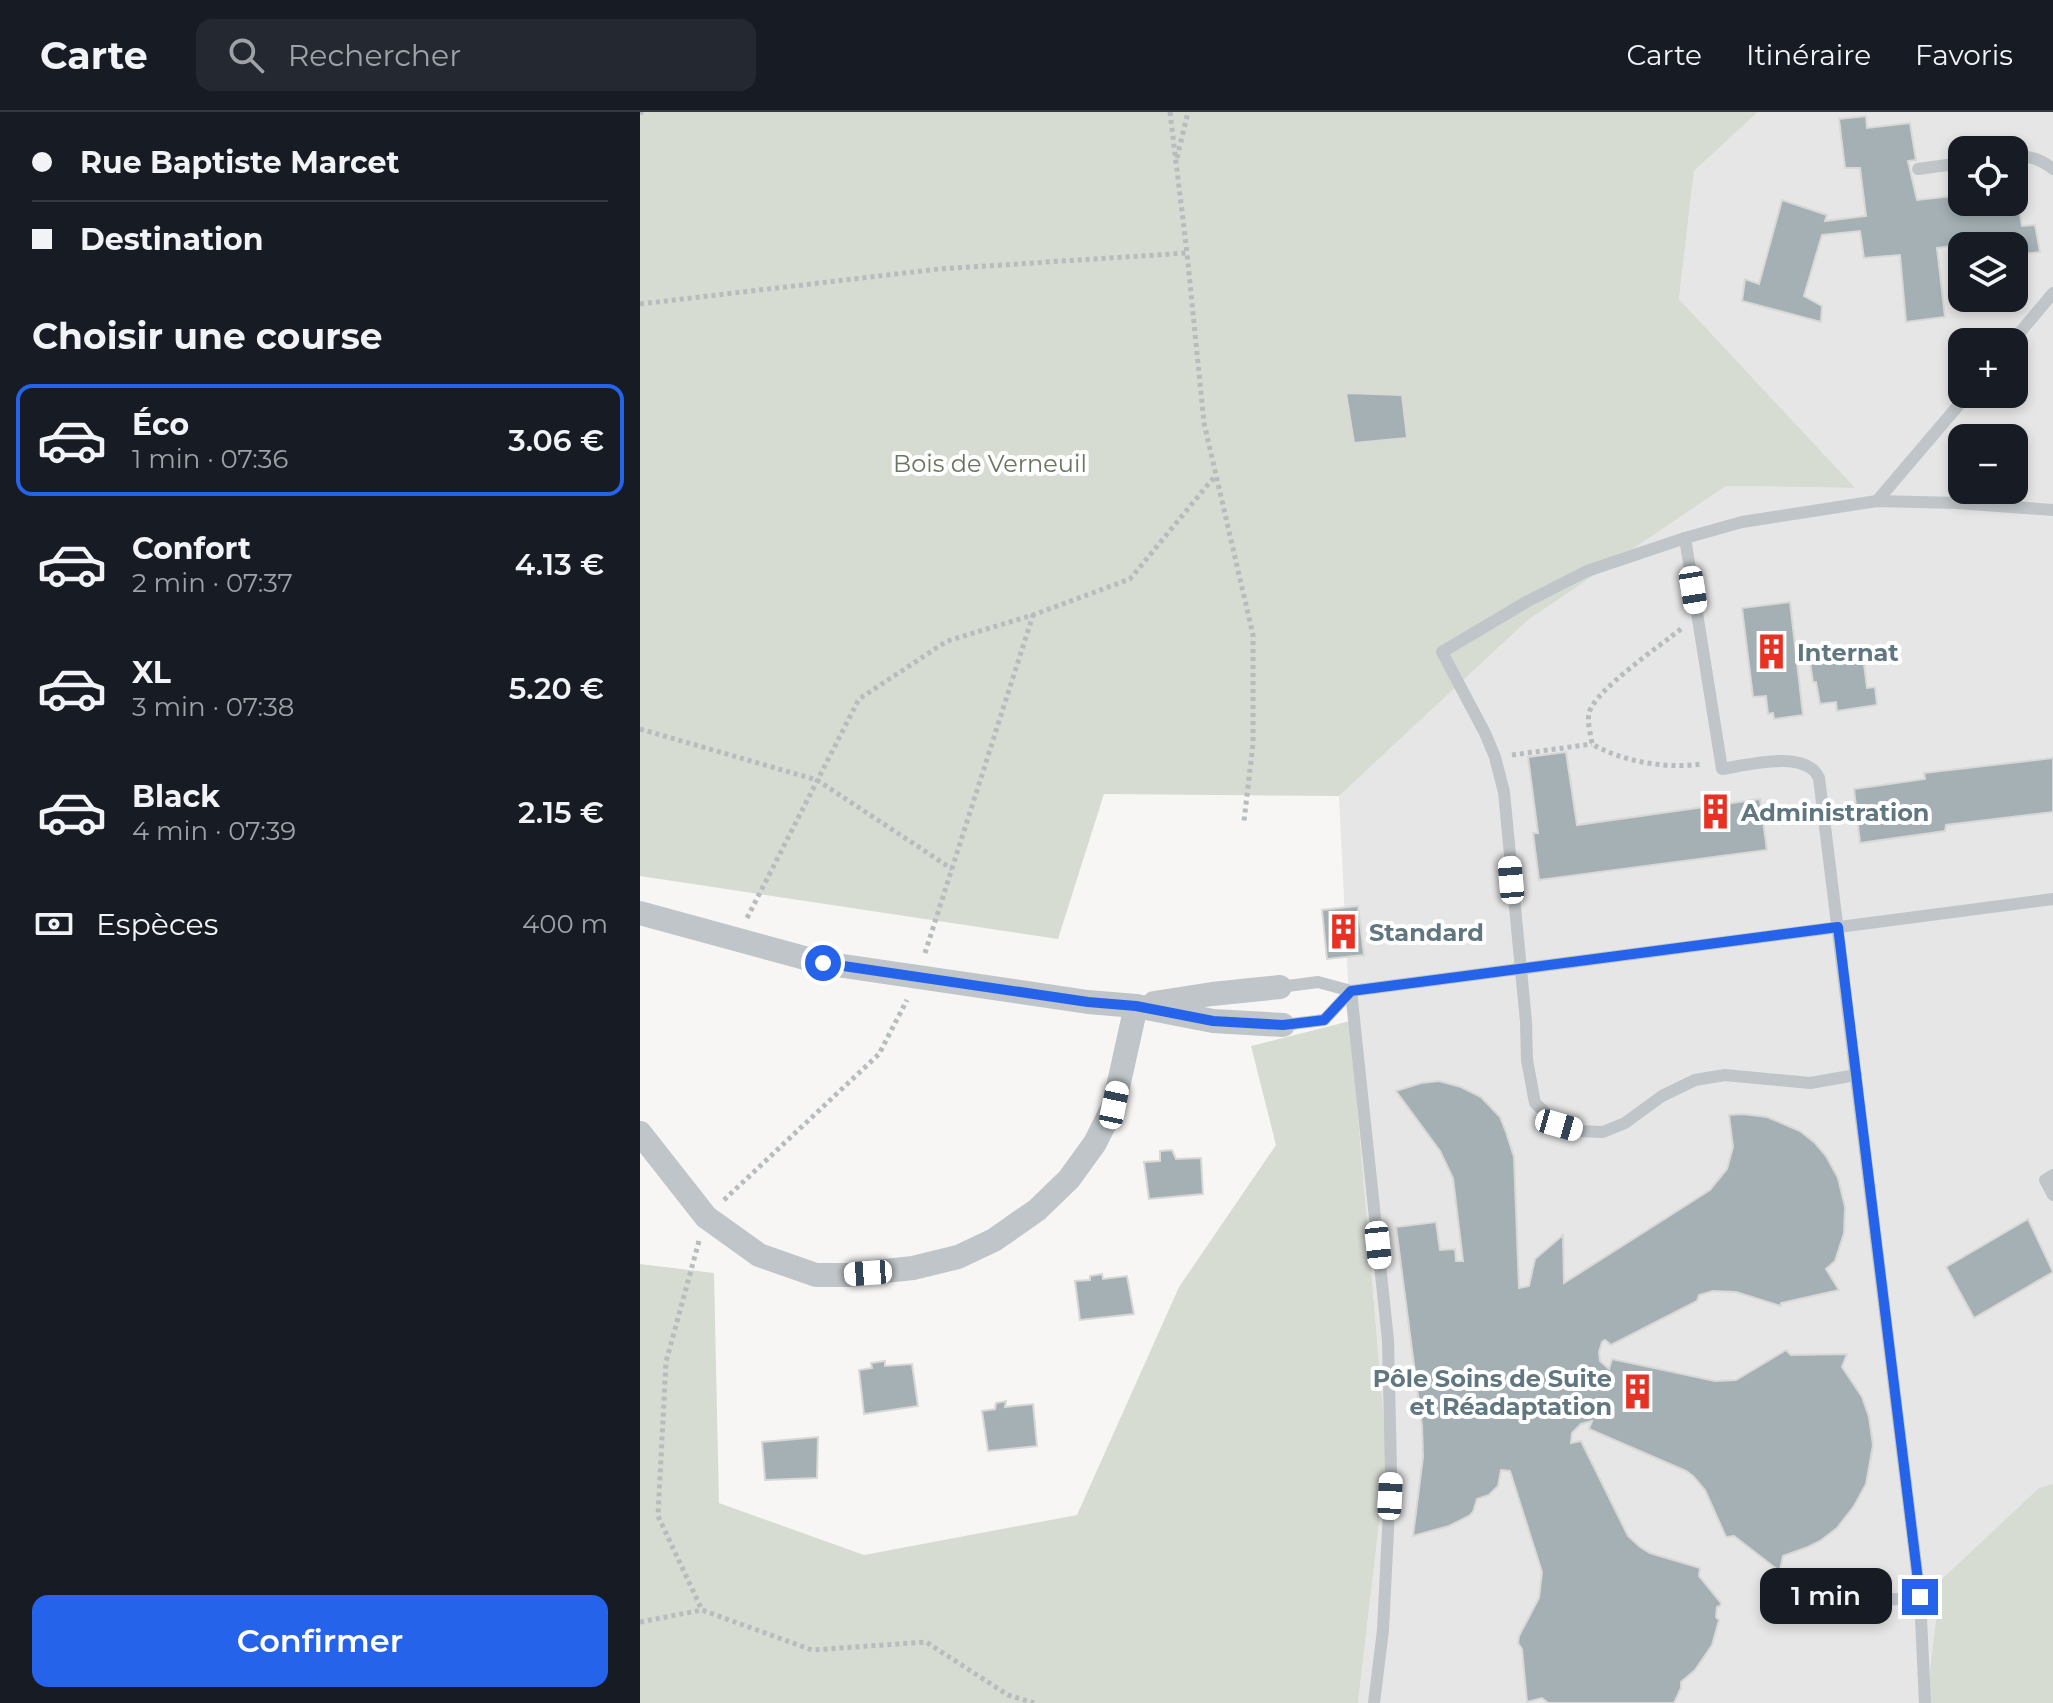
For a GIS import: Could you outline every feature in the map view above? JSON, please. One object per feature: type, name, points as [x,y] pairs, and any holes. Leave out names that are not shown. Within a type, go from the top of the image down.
[{"type":"street","points":[[640,913],[823,963],[1088,1002],[1136,1006],[1213,1021],[1283,1025]]},
{"type":"street","points":[[1136,1006],[1280,987]]},
{"type":"street","points":[[640,1133],[706,1217],[759,1255],[816,1275],[913,1268],[958,1257],[994,1240],[1037,1210],[1069,1179],[1095,1143],[1114,1105],[1136,1006]]},
{"type":"lane","points":[[2028,156],[2053,169]]},
{"type":"lane","points":[[1918,169],[1948,165]]},
{"type":"lane","points":[[2024,328],[2053,293]]},
{"type":"lane","points":[[1877,501],[1956,408]]},
{"type":"lane","points":[[1856,1075],[1810,1083],[1725,1075],[1695,1080],[1662,1096],[1625,1123],[1603,1132],[1578,1131],[1559,1125],[1535,1103],[1527,1060],[1504,792],[1485,733],[1442,652],[1528,601],[1587,571],[1742,522],[1877,501],[2053,510]]},
{"type":"lane","points":[[1685,538],[1722,769],[1771,762],[1805,763],[1815,769],[1819,778],[1920,1597],[1925,1703]]},
{"type":"lane","points":[[1280,987],[1318,982],[1351,991],[2053,899]]},
{"type":"lane","points":[[1283,1025],[1324,1020],[1351,991]]},
{"type":"lane","points":[[1351,991],[1388,1340],[1391,1470],[1383,1630],[1374,1703]]},
{"type":"lane","points":[[2053,1175],[2045,1180],[2053,1195]]},
{"type":"lane","points":[[1802,1593],[1874,1601],[1920,1597]]},
{"type":"path","points":[[1170,112],[1204,423],[1253,635],[1253,744],[1244,821]]},
{"type":"path","points":[[1176,164],[1188,112]]},
{"type":"path","points":[[640,304],[939,269],[1187,253]]},
{"type":"path","points":[[736,939],[859,699],[947,641],[1033,615],[1130,579],[1215,475]]},
{"type":"path","points":[[702,1610],[658,1516],[666,1362],[706,1217],[879,1054],[918,978],[1033,615]]},
{"type":"path","points":[[1592,744],[1589,713],[1593,704],[1609,686],[1697,616]]},
{"type":"path","points":[[640,729],[817,780],[952,869]]},
{"type":"path","points":[[1495,757],[1592,744],[1604,751],[1660,764],[1685,766],[1721,761]]},
{"type":"path","points":[[640,1622],[702,1610],[812,1650],[926,1642],[1008,1695],[1034,1703]]},
{"type":"shaded area","points":[[1758,112],[2053,112],[2053,1703],[1358,1703],[1387,1456],[1350,1021],[1339,796],[1528,620],[1726,486],[1854,488],[1679,299],[1694,171]]},
{"type":"green space","name":"Bois de Verneuil","points":[[640,112],[1758,112],[1694,171],[1679,299],[1855,488],[1726,486],[1528,620],[1339,796],[1104,794],[1058,939],[640,876]]},
{"type":"green space","points":[[1350,1021],[1387,1456],[1358,1703],[640,1703],[640,1264],[714,1273],[719,1503],[864,1555],[1077,1515],[1179,1287],[1276,1145],[1251,1046]]},
{"type":"green space","points":[[2053,1484],[2053,1703],[1926,1703],[1941,1580],[2039,1488]]},
{"type":"building","points":[[1866,116],[1867,128],[1910,123],[1916,160],[1908,161],[1917,200],[1948,197],[1948,216],[2020,216],[2022,226],[2035,225],[2040,252],[2028,253],[2028,232],[1948,232],[1948,246],[1937,248],[1945,317],[1906,322],[1900,255],[1864,258],[1860,231],[1822,235],[1804,296],[1822,306],[1821,322],[1742,301],[1745,279],[1759,284],[1782,200],[1827,215],[1825,221],[1866,216],[1860,168],[1845,168],[1839,119]]},
{"type":"building","points":[[1346,393],[1402,395],[1407,438],[1354,443]]},
{"type":"building","name":"Internat","points":[[1790,602],[1803,715],[1774,719],[1773,713],[1768,714],[1766,696],[1753,697],[1742,608]]},
{"type":"building","name":"Internat","points":[[1863,656],[1867,688],[1875,687],[1877,705],[1837,711],[1836,702],[1820,704],[1810,663]]},
{"type":"building","name":"Administration","points":[[1566,752],[1577,825],[1760,799],[1767,850],[1539,880],[1533,833],[1538,833],[1528,757]]},
{"type":"building","points":[[2053,758],[2053,812],[1946,825],[1945,831],[1860,843],[1854,789],[1925,779],[1924,773]]},
{"type":"building","name":"Standard","points":[[1358,906],[1364,955],[1327,959],[1322,910]]},
{"type":"building","name":"Pôle Soins de Suite et Réadaptation","points":[[1439,1081],[1481,1097],[1500,1117],[1506,1132],[1514,1157],[1519,1288],[1529,1286],[1535,1259],[1563,1235],[1564,1283],[1710,1190],[1727,1169],[1733,1147],[1729,1115],[1767,1117],[1800,1131],[1826,1156],[1838,1178],[1845,1207],[1844,1233],[1835,1261],[1826,1269],[1839,1290],[1781,1303],[1781,1306],[1736,1292],[1713,1291],[1699,1295],[1697,1301],[1611,1345],[1605,1340],[1599,1352],[1600,1361],[1609,1369],[1612,1359],[1715,1381],[1736,1380],[1786,1350],[1791,1355],[1847,1354],[1842,1367],[1862,1397],[1873,1445],[1866,1484],[1837,1528],[1820,1541],[1783,1556],[1778,1570],[1734,1536],[1726,1537],[1705,1490],[1686,1471],[1589,1429],[1592,1421],[1581,1424],[1572,1433],[1571,1443],[1581,1441],[1628,1536],[1650,1553],[1700,1568],[1699,1576],[1721,1603],[1717,1607],[1716,1617],[1719,1620],[1712,1645],[1695,1670],[1681,1682],[1674,1703],[1548,1703],[1542,1698],[1527,1702],[1522,1649],[1518,1643],[1539,1598],[1542,1572],[1510,1471],[1501,1470],[1498,1486],[1489,1495],[1477,1499],[1469,1516],[1449,1526],[1413,1536],[1423,1457],[1422,1426],[1396,1227],[1436,1222],[1440,1250],[1455,1249],[1456,1261],[1463,1261],[1453,1178],[1440,1151],[1396,1091]]},
{"type":"building","points":[[1172,1150],[1176,1159],[1201,1158],[1203,1194],[1149,1199],[1144,1162],[1160,1161],[1160,1151]]},
{"type":"building","points":[[2028,1219],[2053,1272],[1974,1318],[1946,1267]]},
{"type":"building","points":[[1102,1274],[1103,1279],[1127,1276],[1134,1314],[1080,1320],[1075,1281],[1090,1280],[1090,1276]]},
{"type":"building","points":[[885,1361],[885,1366],[912,1364],[918,1406],[864,1414],[859,1370],[872,1368],[871,1363]]},
{"type":"building","points":[[1006,1401],[1005,1407],[1033,1404],[1037,1446],[988,1451],[982,1411],[995,1409],[996,1403]]},
{"type":"building","points":[[818,1437],[817,1478],[765,1480],[762,1442]]},
{"type":"place","name":"Internat","points":[[1771,652]]},
{"type":"place","name":"Administration","points":[[1715,812]]},
{"type":"place","name":"Standard","points":[[1343,932]]},
{"type":"place","name":"Pôle Soins de Suite et Réadaptation","points":[[1638,1392]]},
{"type":"route","points":[[823,963],[1088,1002],[1136,1006],[1213,1021],[1283,1025],[1324,1020],[1351,991],[1838,927],[1920,1597]]}]
